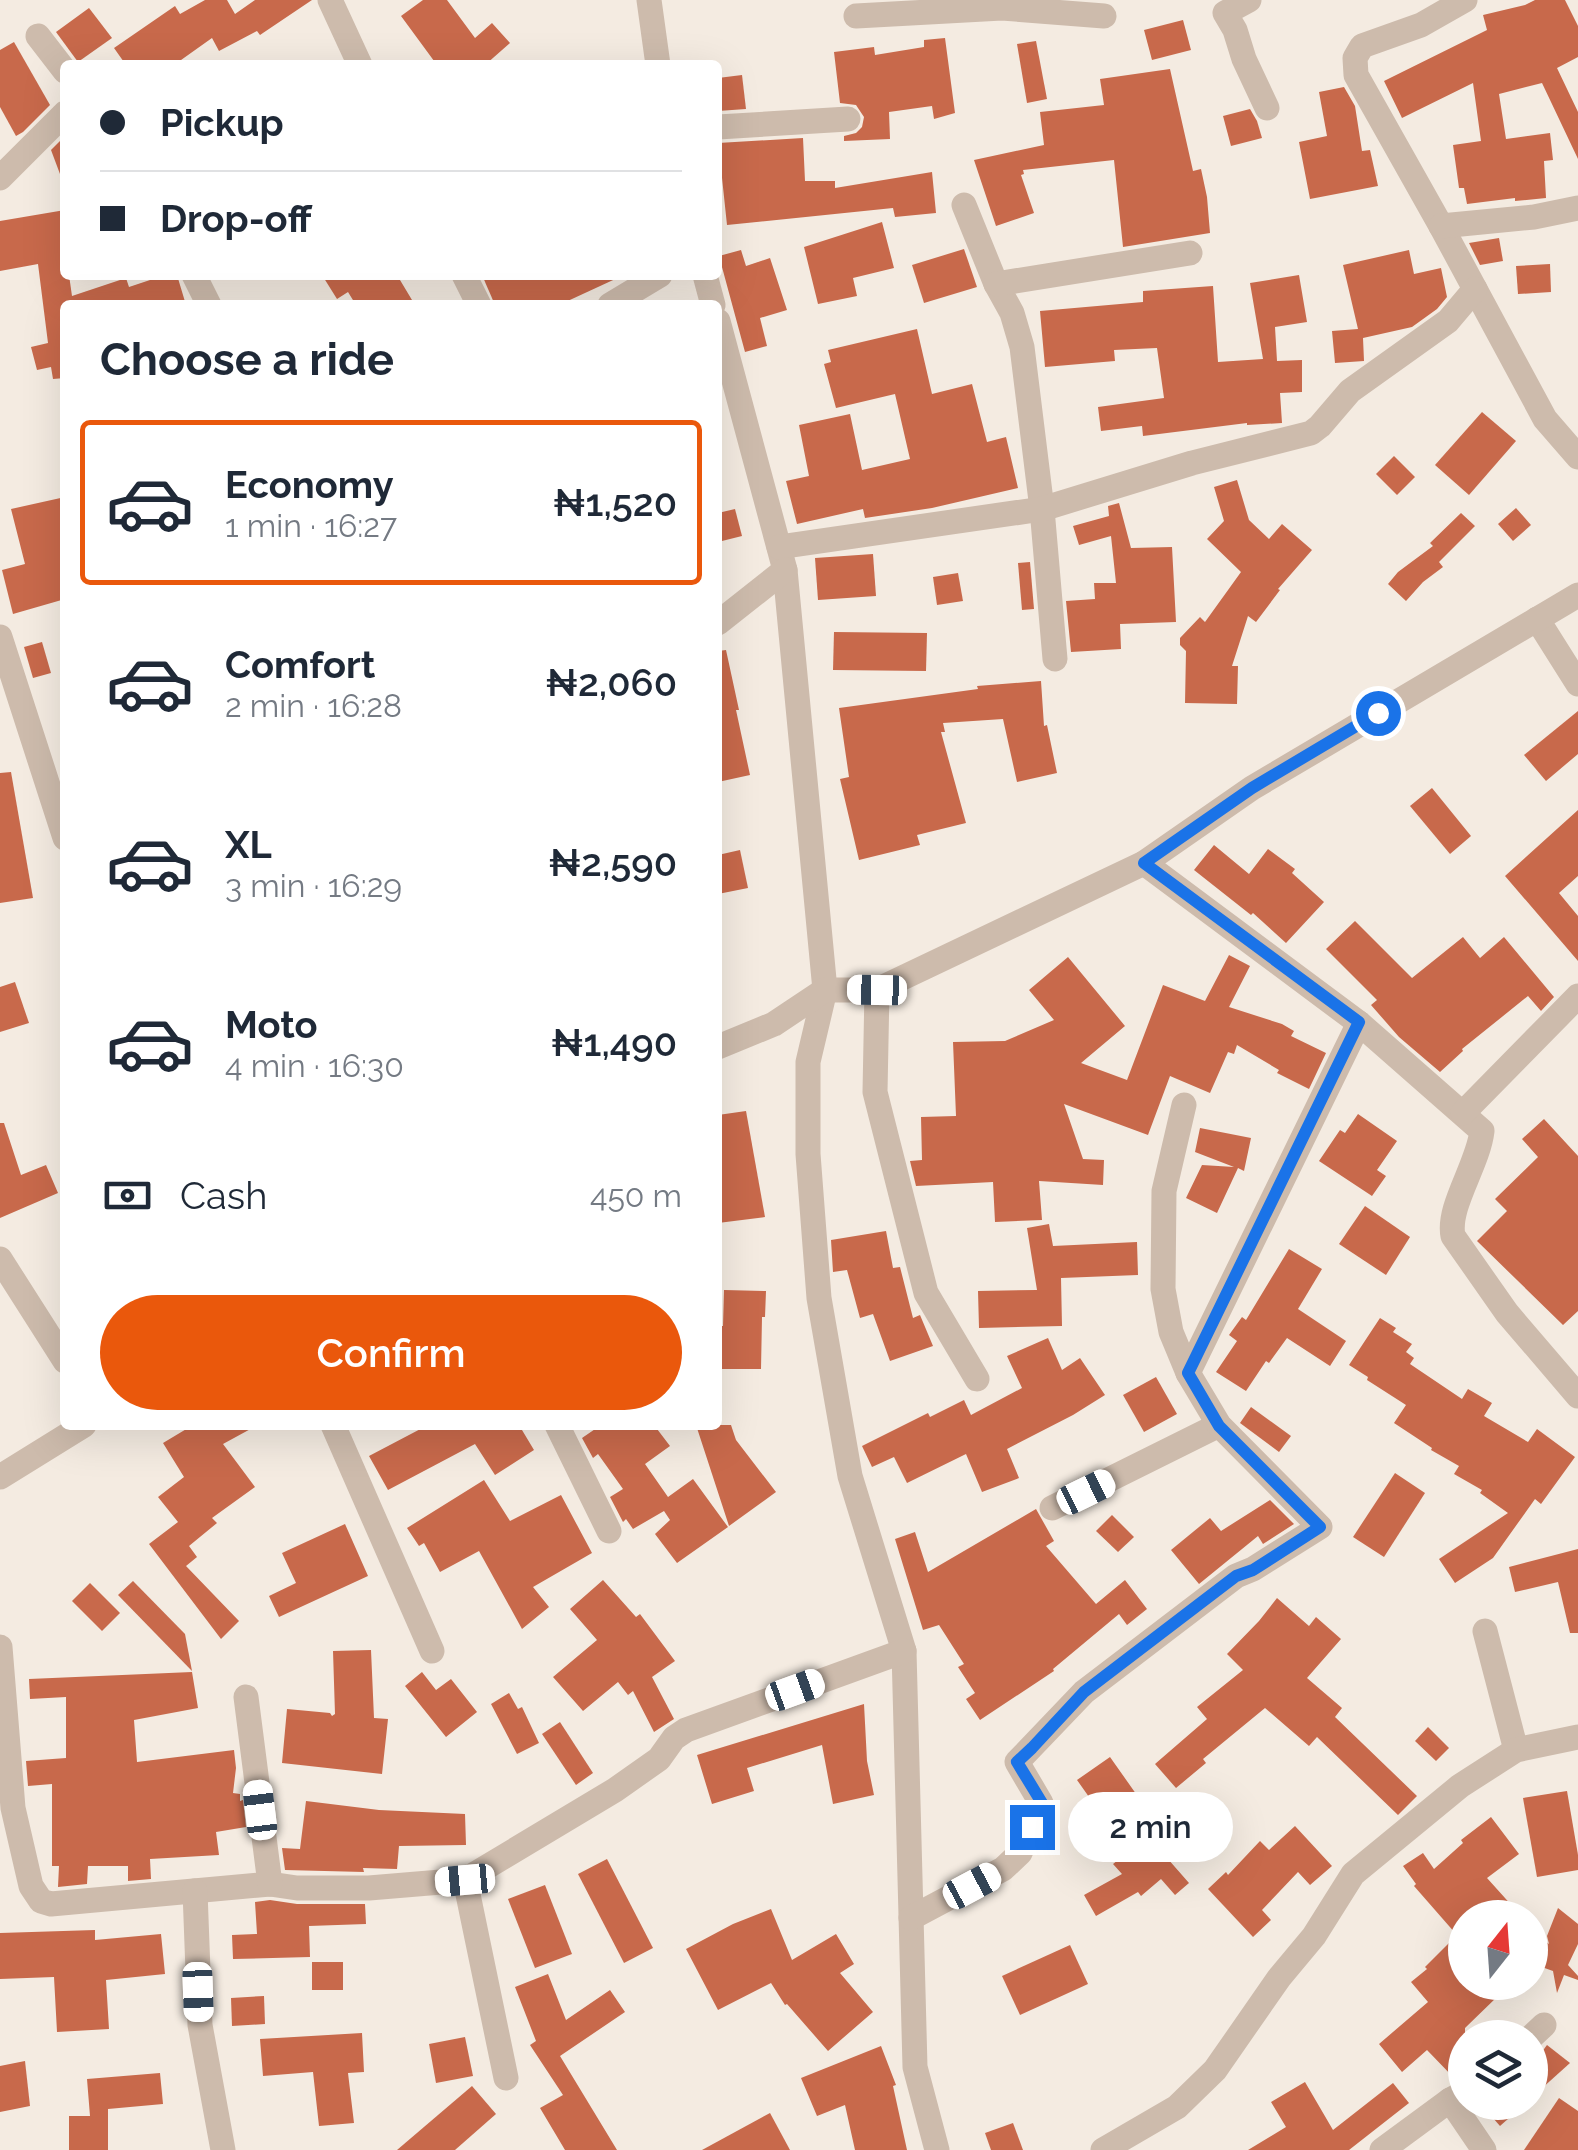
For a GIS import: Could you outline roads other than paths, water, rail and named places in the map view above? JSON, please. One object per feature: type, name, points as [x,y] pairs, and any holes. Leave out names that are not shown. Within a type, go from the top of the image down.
[{"type":"street","points":[[330,0],[358,60]]},
{"type":"street","points":[[649,0],[657,60]]},
{"type":"street","points":[[1249,0],[1225,13],[1267,108]]},
{"type":"street","points":[[1455,2],[1421,24],[1362,46],[1355,58],[1356,75],[1545,419],[1578,458]]},
{"type":"street","points":[[856,16],[1002,4],[1104,16]]},
{"type":"street","points":[[38,36],[60,65]]},
{"type":"street","points":[[0,178],[60,118]]},
{"type":"street","points":[[722,127],[848,119]]},
{"type":"street","points":[[964,205],[1018,328],[1022,347],[1042,509],[1054,658]]},
{"type":"street","points":[[1441,226],[1559,214],[1578,208]]},
{"type":"street","points":[[996,284],[1190,254]]},
{"type":"street","points":[[618,300],[652,280]]},
{"type":"street","points":[[722,619],[782,558],[1042,509],[1192,463],[1311,433],[1350,391],[1448,321],[1475,289]]},
{"type":"street","points":[[722,335],[782,558],[825,990],[808,1062],[808,1154],[820,1298],[850,1476],[904,1650],[914,2068],[937,2150]]},
{"type":"street","points":[[722,1045],[774,1024],[825,990],[877,990],[1144,863],[1252,788],[1578,595]]},
{"type":"street","points":[[1537,619],[1578,684]]},
{"type":"street","points":[[0,637],[60,823]]},
{"type":"street","points":[[1144,863],[1359,1022],[1482,1131],[1480,1148],[1450,1222],[1453,1236],[1507,1313],[1573,1380]]},
{"type":"street","points":[[877,990],[875,1092],[926,1293],[977,1379]]},
{"type":"street","points":[[1463,1113],[1578,996]]},
{"type":"street","points":[[1188,1373],[1359,1022]]},
{"type":"street","points":[[911,1918],[1003,1869],[1020,1853],[1042,1803],[1017,1762],[1084,1692],[1236,1576],[1253,1570],[1320,1527],[1219,1426],[1188,1373],[1171,1332],[1163,1289],[1164,1191],[1184,1105]]},
{"type":"street","points":[[0,1259],[60,1353]]},
{"type":"street","points":[[1052,1508],[1219,1426]]},
{"type":"street","points":[[0,1478],[76,1430]]},
{"type":"street","points":[[335,1430],[432,1652]]},
{"type":"street","points":[[559,1430],[609,1530]]},
{"type":"street","points":[[1485,1630],[1516,1750]]},
{"type":"street","points":[[0,1648],[13,1808],[31,1886],[41,1901],[50,1904],[270,1884],[369,1888],[465,1880],[615,1790],[659,1758],[674,1738],[686,1730],[904,1650]]},
{"type":"street","points":[[246,1697],[270,1884]]},
{"type":"street","points":[[1103,2150],[1177,2106],[1215,2070],[1279,1978],[1314,1936],[1353,1874],[1460,1786],[1516,1750],[1578,1737]]},
{"type":"street","points":[[465,1880],[506,2078]]},
{"type":"street","points":[[195,1891],[200,2025],[223,2150]]},
{"type":"street","points":[[1382,2150],[1448,2103]]},
{"type":"street","points":[[1470,2120],[1484,2150]]}]
